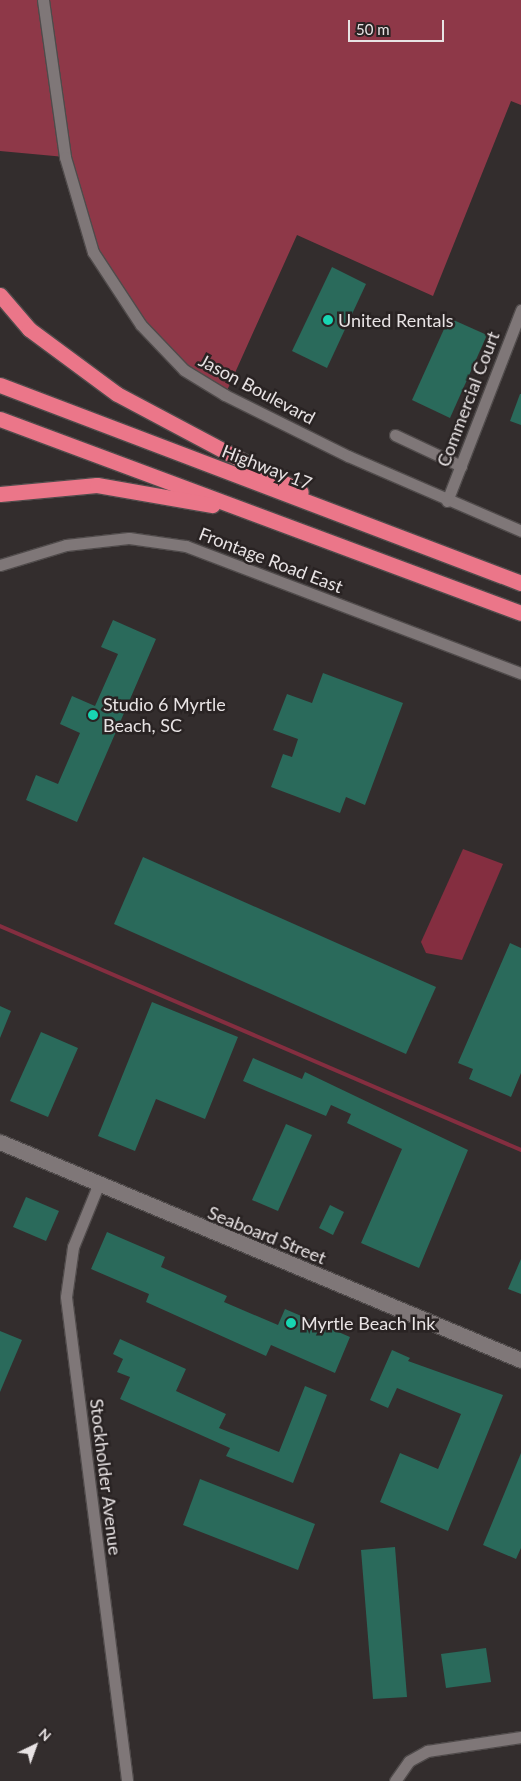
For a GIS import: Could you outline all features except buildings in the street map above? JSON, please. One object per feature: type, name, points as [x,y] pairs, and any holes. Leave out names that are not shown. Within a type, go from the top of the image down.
[{"type":"highway","points":[[0,295],[29,329],[116,394],[342,515]]},
{"type":"highway","name":"Highway 17","points":[[0,386],[521,583]]},
{"type":"highway","points":[[0,419],[521,613]]},
{"type":"highway","points":[[0,494],[96,485],[248,511]]},
{"type":"street","name":"Jason Boulevard","points":[[43,0],[65,157],[90,242],[141,326],[184,370],[225,395],[448,501],[521,531]]},
{"type":"street","name":"Commercial Court","points":[[448,501],[521,310]]},
{"type":"street","points":[[395,435],[461,466]]},
{"type":"street","name":"Frontage Road East","points":[[0,565],[66,545],[129,538],[186,546],[521,673]]},
{"type":"street","name":"Seaboard Street","points":[[0,1142],[521,1360]]},
{"type":"street","name":"Stockholder Avenue","points":[[99,1183],[72,1247],[66,1297],[127,1781]]},
{"type":"street","points":[[395,1781],[409,1760],[427,1751],[521,1737]]},
{"type":"shaded area","points":[[0,0],[521,0],[521,105],[511,101],[433,296],[297,235],[225,395],[184,370],[141,325],[93,252],[65,157],[0,151]]},
{"type":"shaded area","points":[[463,849],[503,864],[462,960],[426,953],[421,942]]},
{"type":"waterway","points":[[0,926],[521,1150]]},
{"type":"place","name":"United Rentals","points":[[328,320]]},
{"type":"place","name":"Studio 6 Myrtle Beach, SC","points":[[93,715]]},
{"type":"place","name":"Myrtle Beach Ink","points":[[291,1323]]}]
